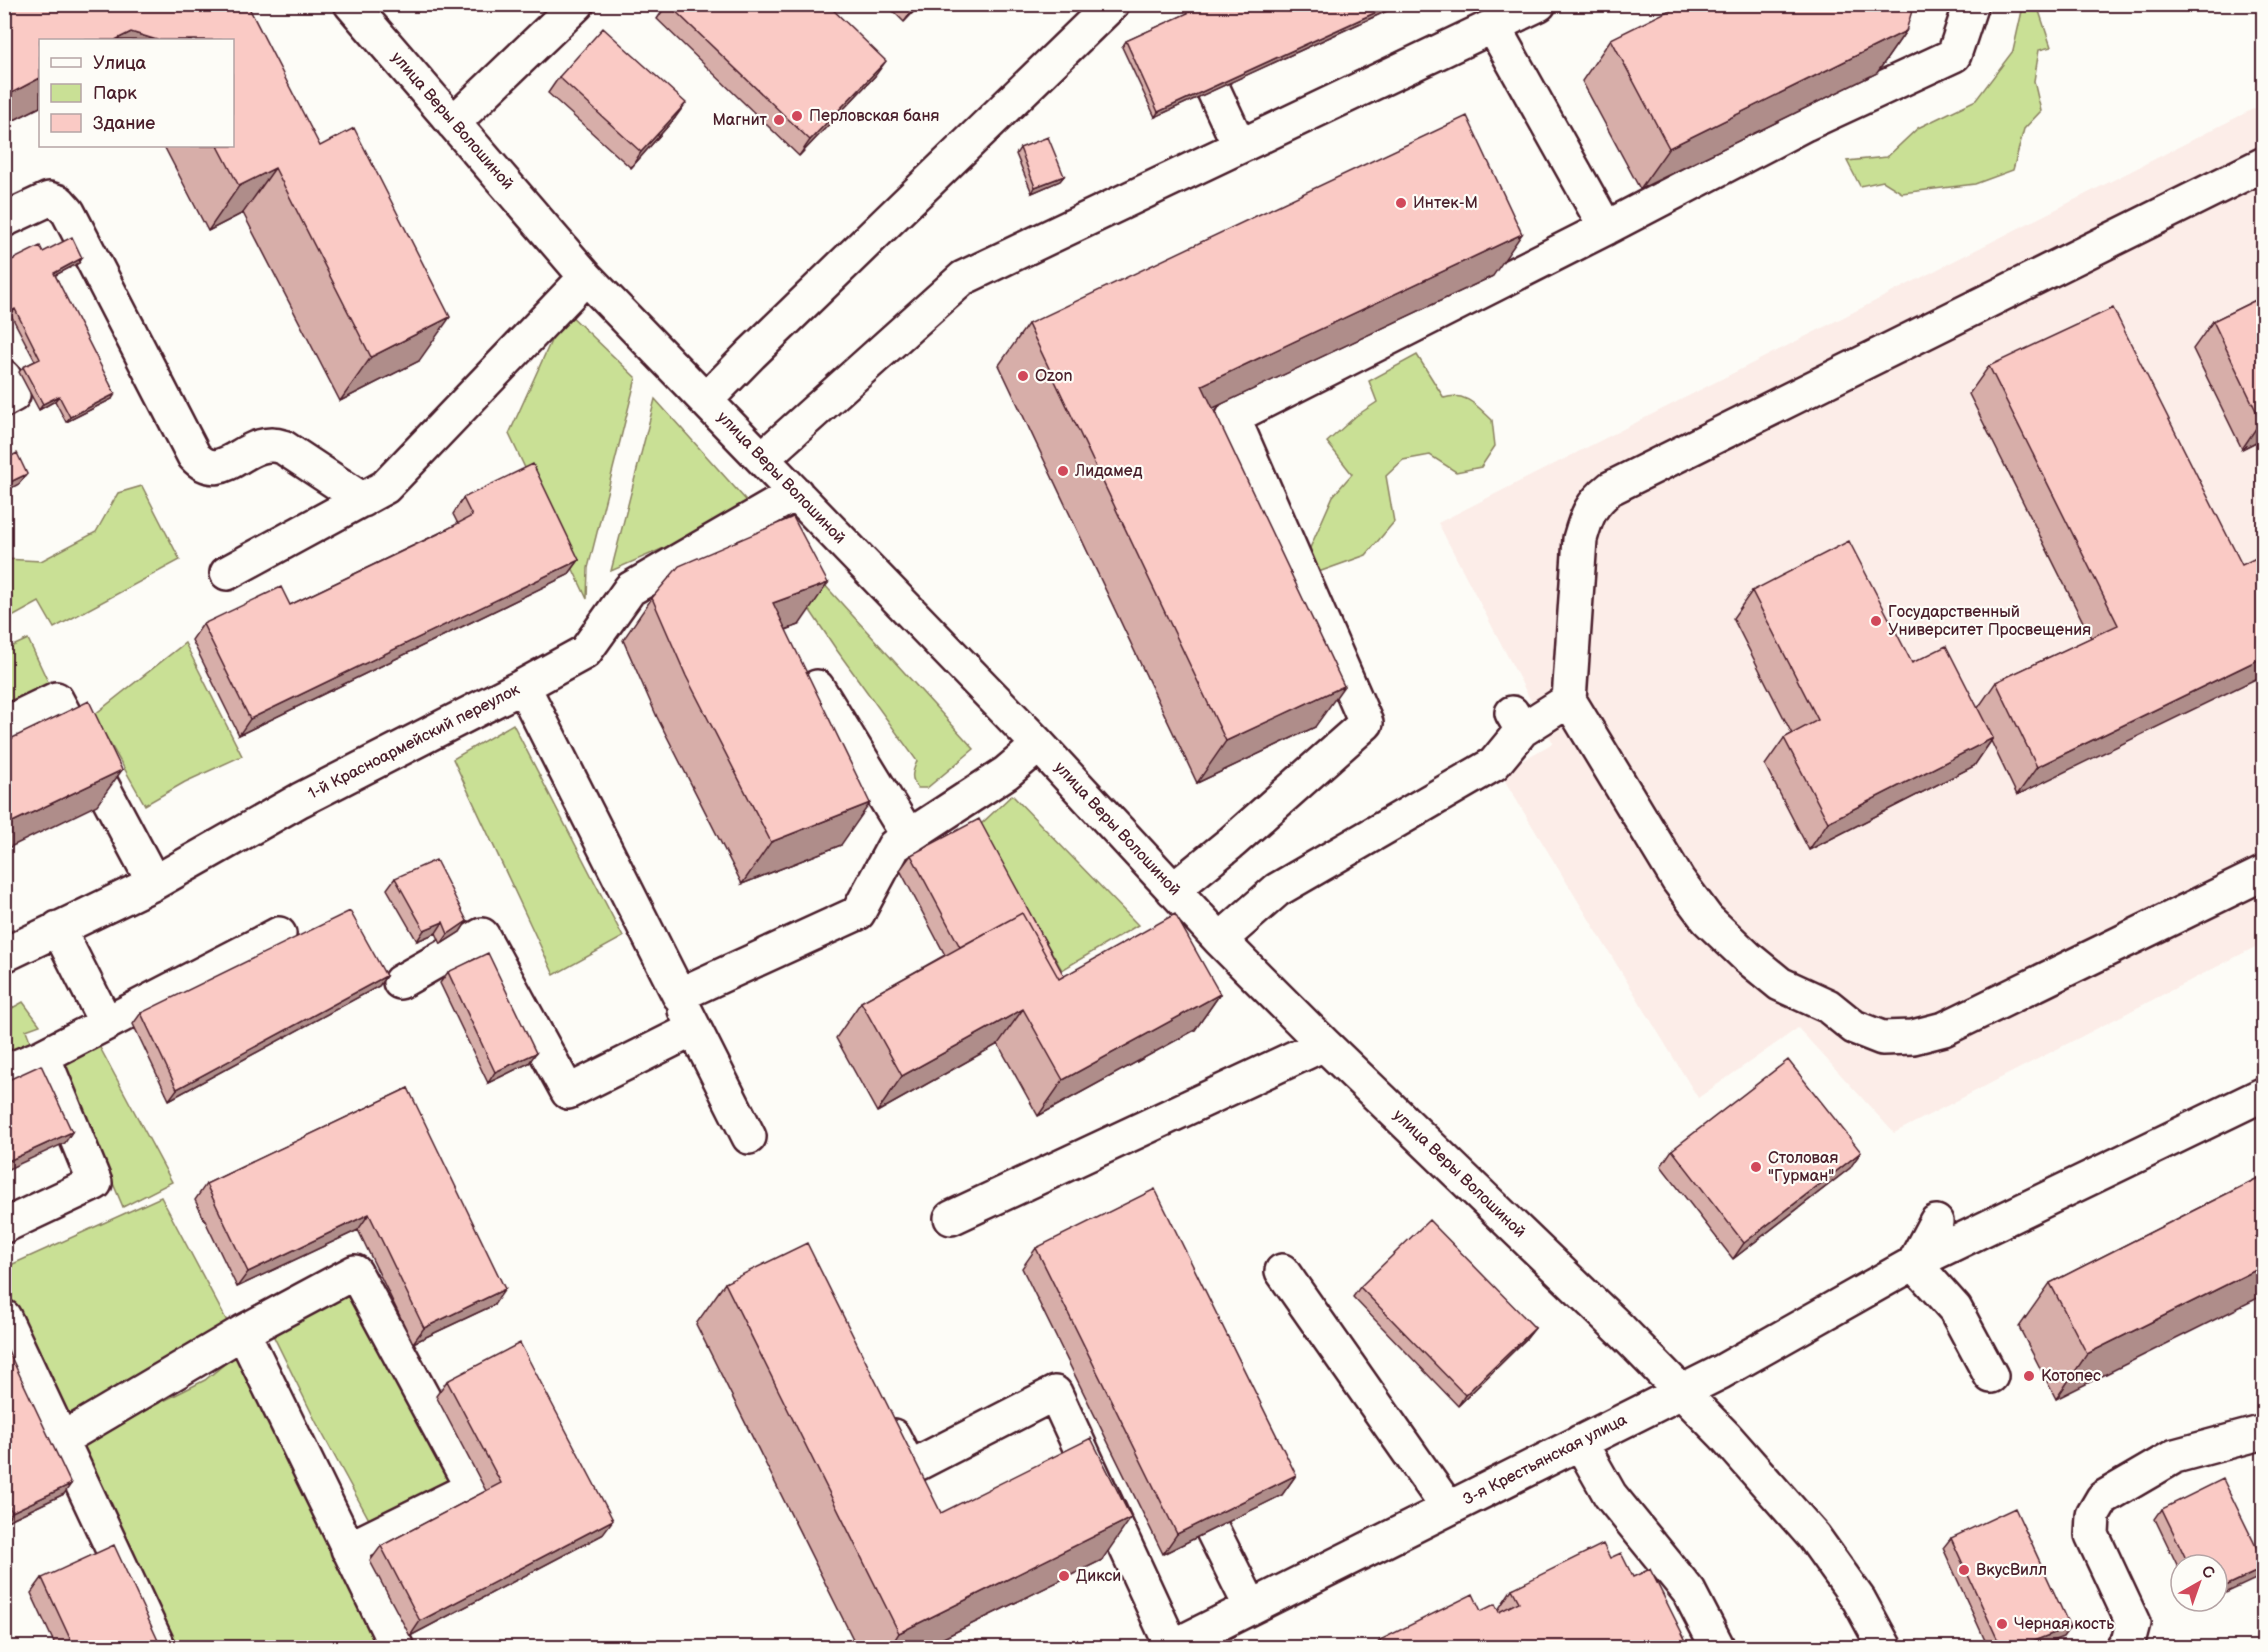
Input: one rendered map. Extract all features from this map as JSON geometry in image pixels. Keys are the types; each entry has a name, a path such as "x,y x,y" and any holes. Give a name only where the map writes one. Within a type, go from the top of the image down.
{"street":[{"name":"улица Веры Волошиной","path":"351,4 585,277 1040,745 1220,940 1682,1391 1814,1537 1859,1600 1885,1647"},
{"path":"453,123 577,4"},
{"path":"706,400 1112,4"},
{"path":"763,458 963,278 1539,4"},
{"path":"1173,890 1232,842 1366,723 1233,417 1606,228 1805,124 1954,55 1971,4"},
{"path":"1493,26 1606,228"},
{"path":"1214,91 1239,146"},
{"path":"2264,164 1611,488 1595,501 1586,517 1580,539 1569,700 1678,880 1707,919 1780,984 1828,1006 1854,1027 1882,1038 1912,1037 1944,1029 2264,873"},
{"path":"4,220 49,199 59,202 68,212 194,456 201,464 210,468 220,466 259,446 271,443 283,447 363,500"},
{"path":"227,573 385,488 585,277"},
{"path":"4,377 13,395 4,400"},
{"name":"1-й Красноармейский переулок","path":"4,955 154,883 300,800 524,686 585,652 630,589 796,493"},
{"path":"524,686 749,1137"},
{"path":"816,687 909,837"},
{"path":"4,724 56,699 154,883"},
{"path":"1220,940 1277,890 1494,765 1517,722 1569,700"},
{"path":"679,995 858,913 894,846 1006,772 1040,745"},
{"path":"58,928 106,1023"},
{"path":"4,1072 43,1056 279,934"},
{"path":"400,982 482,935 568,1092 694,1029"},
{"path":"951,1218 1324,1044"},
{"path":"4,1226 95,1183 43,1056"},
{"name":"3-я Крестьянская улица","path":"1171,1647 1721,1372 1914,1263 2264,1094"},
{"path":"1936,1222 1914,1263 1955,1309 1991,1376"},
{"path":"1282,1271 1448,1508"},
{"path":"62,1439 243,1332 355,1272 472,1488 348,1549"},
{"path":"4,1317 159,1647"},
{"path":"243,1332 397,1647"},
{"path":"878,1405 909,1468 1055,1393 1171,1647"},
{"path":"2123,1647 2128,1642 2133,1623 2092,1535 2093,1515 2103,1498 2175,1456 2264,1432"},
{"path":"1580,1442 1610,1495 1689,1592 1718,1647"},
{"path":"1212,1529 1251,1607"}],"shaded area":[{"name":"Государственный Университет Просвещения","path":"2263,104 2263,943 1894,1133 1798,1028 1698,1098 1500,773 1553,743 1438,523"}],"green space":[{"path":"2038,8 2051,47 2039,50 2034,81 2041,111 2024,129 2013,170 1975,184 1902,193 1883,181 1860,186 1847,161 1887,157 1918,128 1976,100 2013,51 2022,11"},
{"path":"565,310 636,378 588,568 587,599 509,434"},
{"path":"1417,355 1444,398 1451,396 1464,398 1476,405 1492,420 1495,446 1481,467 1456,472 1430,455 1403,460 1386,476 1394,522 1366,555 1313,574 1306,557 1333,496 1352,474 1327,442 1356,416 1377,402 1369,381"},
{"path":"655,399 754,509 611,571"},
{"path":"142,486 180,560 54,628 39,602 5,621 5,559 41,561 96,532 118,493"},
{"path":"792,549 974,749 927,788 918,788 915,784 913,775 917,761 836,649 774,557"},
{"path":"28,639 56,699 4,723 4,650"},
{"path":"185,643 242,756 185,782 145,805 94,715"},
{"path":"513,724 623,937 554,975 453,759"},
{"path":"1012,795 1138,925 1062,970 979,826"},
{"path":"23,1002 40,1025 26,1030 32,1046 5,1059 5,1012"},
{"path":"97,1042 172,1182 123,1207 62,1063"},
{"path":"161,1197 230,1327 54,1422 5,1306 4,1268"},
{"path":"350,1282 462,1479 371,1523 316,1422 271,1331"},
{"path":"261,1334 398,1647 174,1647 78,1444 205,1380"}],"building":[{"path":"4,4 247,4 320,146 354,128 450,317 371,357 275,168 239,186 219,147 234,147 234,39 154,39 131,32 117,39 39,39 39,79 4,97"},
{"name":"Перловская баня","path":"668,4 827,4 886,61 810,140"},
{"path":"1199,4 1394,4 1158,112 1126,41 1201,7"},
{"path":"1682,4 1914,4 1906,31 1669,148 1611,39"},
{"path":"603,28 686,103 641,152 559,77"},
{"path":"1467,116 1522,234 1202,385 1344,686 1226,741 1028,324"},
{"path":"1048,137 1064,176 1035,187 1020,148"},
{"path":"72,237 82,258 54,273 115,394 70,417 59,396 43,404 23,367 40,359 15,309 4,315 4,264 40,246 43,252"},
{"path":"2264,296 2264,420 2261,421 2213,321"},
{"path":"2113,308 2242,565 2264,554 2264,657 2037,767 1996,682 2118,625 1989,366"},
{"path":"17,453 27,474 4,485 4,460"},
{"path":"533,464 579,560 250,719 203,624 281,587 290,605 438,534 472,516 463,498"},
{"path":"793,517 828,583 773,603 870,803 771,842 686,676 652,598 679,566"},
{"path":"1849,541 1912,663 1946,646 1993,738 1828,822 1784,738 1818,720 1752,591"},
{"path":"89,701 122,770 4,826 4,742"},
{"path":"979,819 1064,976 1059,979 1022,913 960,947 911,855"},
{"path":"436,860 467,921 448,934 443,922 424,930 395,878"},
{"path":"350,911 386,976 177,1089 141,1013"},
{"path":"1022,913 1059,979 1175,914 1220,994 1063,1080 1023,1009 902,1076 861,1002"},
{"path":"488,953 536,1053 495,1072 448,972"},
{"name":"Столовая \"Гурман\"","path":"1788,1060 1861,1152 1744,1243 1672,1150"},
{"path":"41,1065 72,1132 4,1163 4,1082"},
{"path":"408,1088 505,1289 424,1328 369,1214 248,1272 206,1184"},
{"path":"2264,1175 2264,1266 2087,1354 2050,1283"},
{"path":"1155,1189 1296,1475 1177,1534 1036,1248"},
{"path":"1429,1220 1535,1328 1465,1395 1360,1287"},
{"path":"807,1243 941,1513 1091,1438 1131,1518 899,1633 725,1283"},
{"path":"4,1342 71,1484 12,1512 4,1495"},
{"path":"520,1343 613,1520 420,1621 381,1546 501,1483 447,1381"},
{"path":"2223,1479 2264,1563 2264,1568 2229,1584 2229,1553 2183,1553 2162,1509"},
{"path":"2015,1508 2070,1627 2018,1647 2001,1647 1951,1538"},
{"path":"1603,1544 1610,1558 1621,1553 1633,1577 1650,1569 1689,1647 1384,1647 1380,1640 1473,1594 1481,1611 1495,1604 1499,1612 1519,1602 1512,1589"},
{"path":"114,1545 161,1647 74,1647 42,1578"}],"place":[{"name":"Перловская баня","path":"797,116"},
{"name":"Магнит","path":"779,120"},
{"name":"Интек-М","path":"1401,203"},
{"name":"Ozon","path":"1023,376"},
{"name":"Лидамед","path":"1063,471"},
{"name":"Государственный Университет Просвещения","path":"1876,621"},
{"name":"Столовая \"Гурман\"","path":"1756,1167"},
{"name":"Котопес","path":"2029,1376"},
{"name":"ВкусВилл","path":"1964,1570"},
{"name":"Дикси","path":"1064,1576"},
{"name":"Черная кость","path":"2002,1624"}]}
